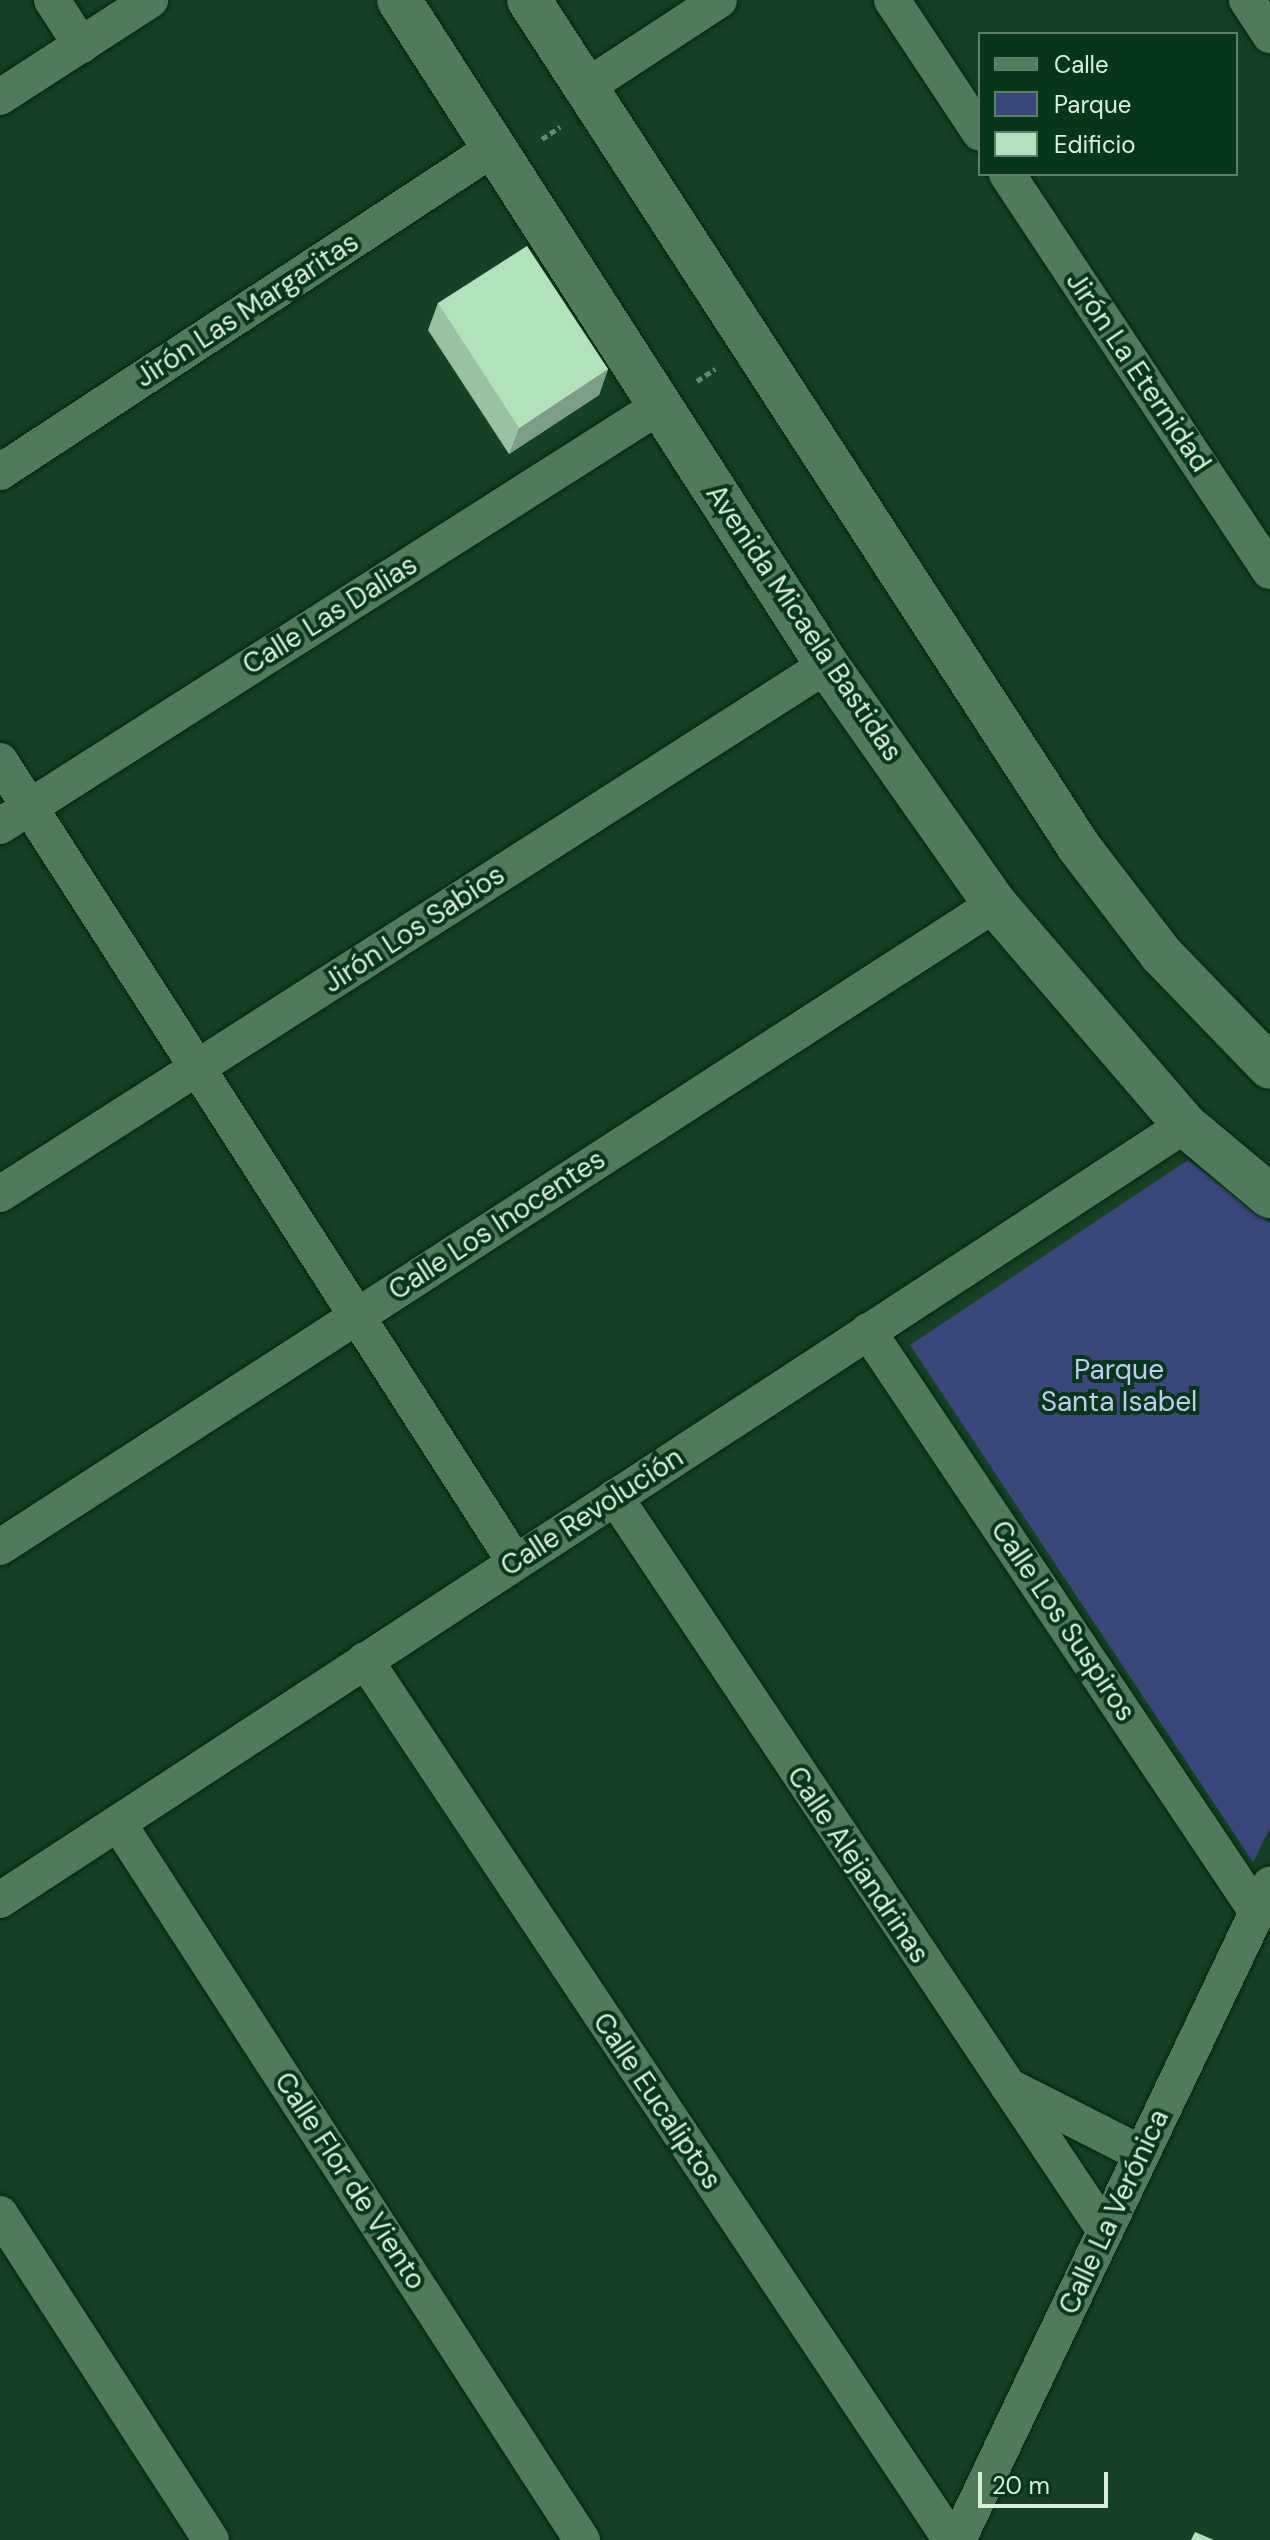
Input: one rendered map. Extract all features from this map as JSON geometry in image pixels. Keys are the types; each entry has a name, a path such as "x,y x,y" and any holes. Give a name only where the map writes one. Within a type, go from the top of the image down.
{"street":[{"path":"52,0 81,45"},
{"path":"0,97 150,0"},
{"name":"Avenida Micaela Bastidas","path":"399,0 827,665 995,904 1185,1125 1270,1196"},
{"path":"529,0 1079,847 1161,954 1270,1067"},
{"path":"591,95 719,0"},
{"path":"892,0 978,130"},
{"path":"1247,0 1270,35"},
{"name":"Jirón Las Margaritas","path":"0,472 499,156"},
{"name":"Jirón La Eternidad","path":"1008,176 1270,571"},
{"name":"Calle Las Dalias","path":"15,816 661,405"},
{"name":"Jirón Los Sabios","path":"0,1194 827,665"},
{"path":"0,761 15,816 197,1068 515,1562"},
{"name":"Calle Los Inocentes","path":"0,1547 995,904"},
{"name":"Calle Revolución","path":"0,1900 1185,1125"},
{"name":"Calle Los Suspiros","path":"868,1331 1264,1898"},
{"name":"Calle Alejandrinas","path":"615,1497 1003,2083 1105,2231"},
{"name":"Calle Eucaliptos","path":"365,1660 951,2540"},
{"name":"Calle Flor de Viento","path":"118,1823 582,2540"},
{"name":"Calle La Verónica","path":"958,2540 1264,1898"},
{"path":"1003,2083 1142,2154"},
{"path":"0,2214 211,2540"}],"path":[{"path":"499,156 591,95"},
{"path":"661,405 752,344"}],"green space":[{"name":"Parque Santa Isabel","path":"1188,1160 1270,1223 1270,1828 1253,1862 910,1345"}],"building":[{"path":"527,246 608,369 519,428 438,303"},
{"path":"1195,2532 1214,2540 1191,2540"}]}
